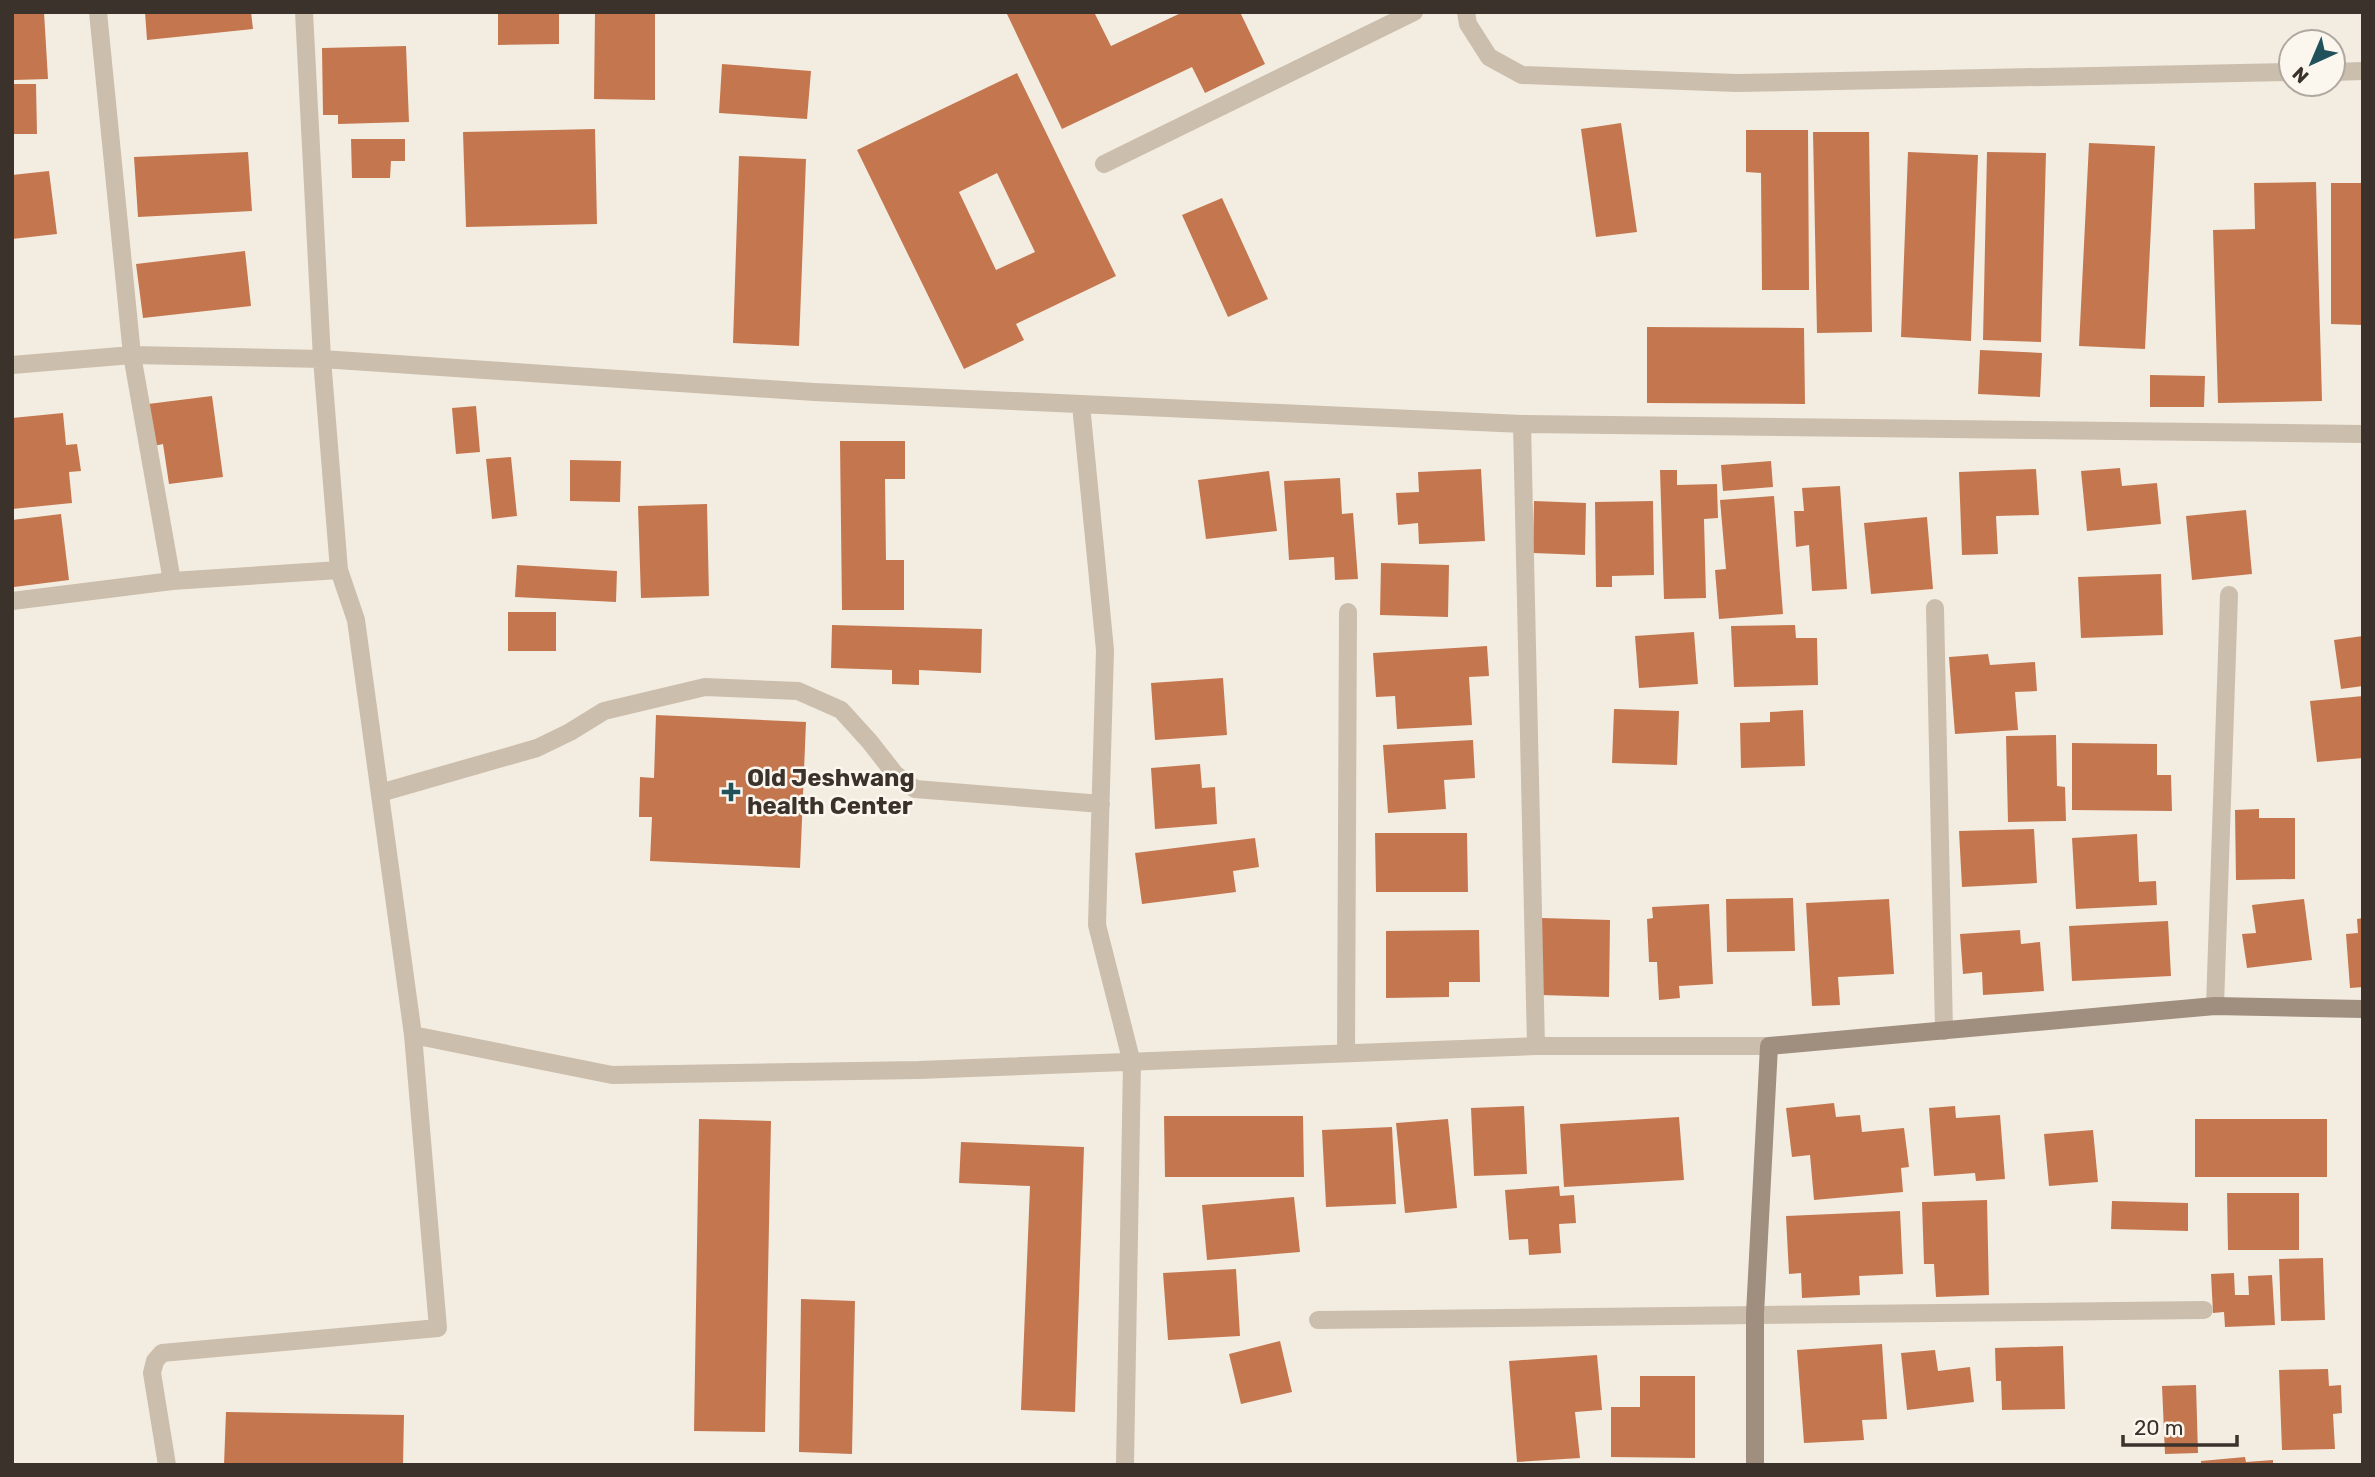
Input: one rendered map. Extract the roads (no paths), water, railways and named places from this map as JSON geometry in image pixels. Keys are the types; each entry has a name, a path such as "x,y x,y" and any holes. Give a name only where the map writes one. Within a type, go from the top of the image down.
{"street":[{"path":"98,12 132,355 172,580"},
{"path":"167,1465 152,1373 155,1361 162,1353 438,1328 414,1035 356,620 339,570 322,359 304,12"},
{"path":"1104,164 1414,12"},
{"path":"1466,12 1468,24 1489,57 1522,75 1736,83 2277,72"},
{"path":"12,365 132,355 322,359 814,392 1522,425 2363,434"},
{"path":"1081,405 1105,650 1097,925 1132,1063 1125,1465"},
{"path":"1522,425 1536,1046"},
{"path":"12,601 172,580 339,570"},
{"path":"2214,1006 2230,594"},
{"path":"1935,608 1944,1031"},
{"path":"1346,1053 1348,612"},
{"path":"380,793 537,748 604,711 705,687 798,691 841,710 895,774 915,789 1101,804"},
{"path":"414,1035 612,1075 1132,1063 1150,1060 1536,1046 1769,1046 2214,1006 2363,1009"},
{"path":"1755,1465 1755,1314 1769,1046"},
{"path":"1318,1320 2204,1310"}],"place":[{"name":"Old Jeshwang health Center","path":"731,792"}]}
